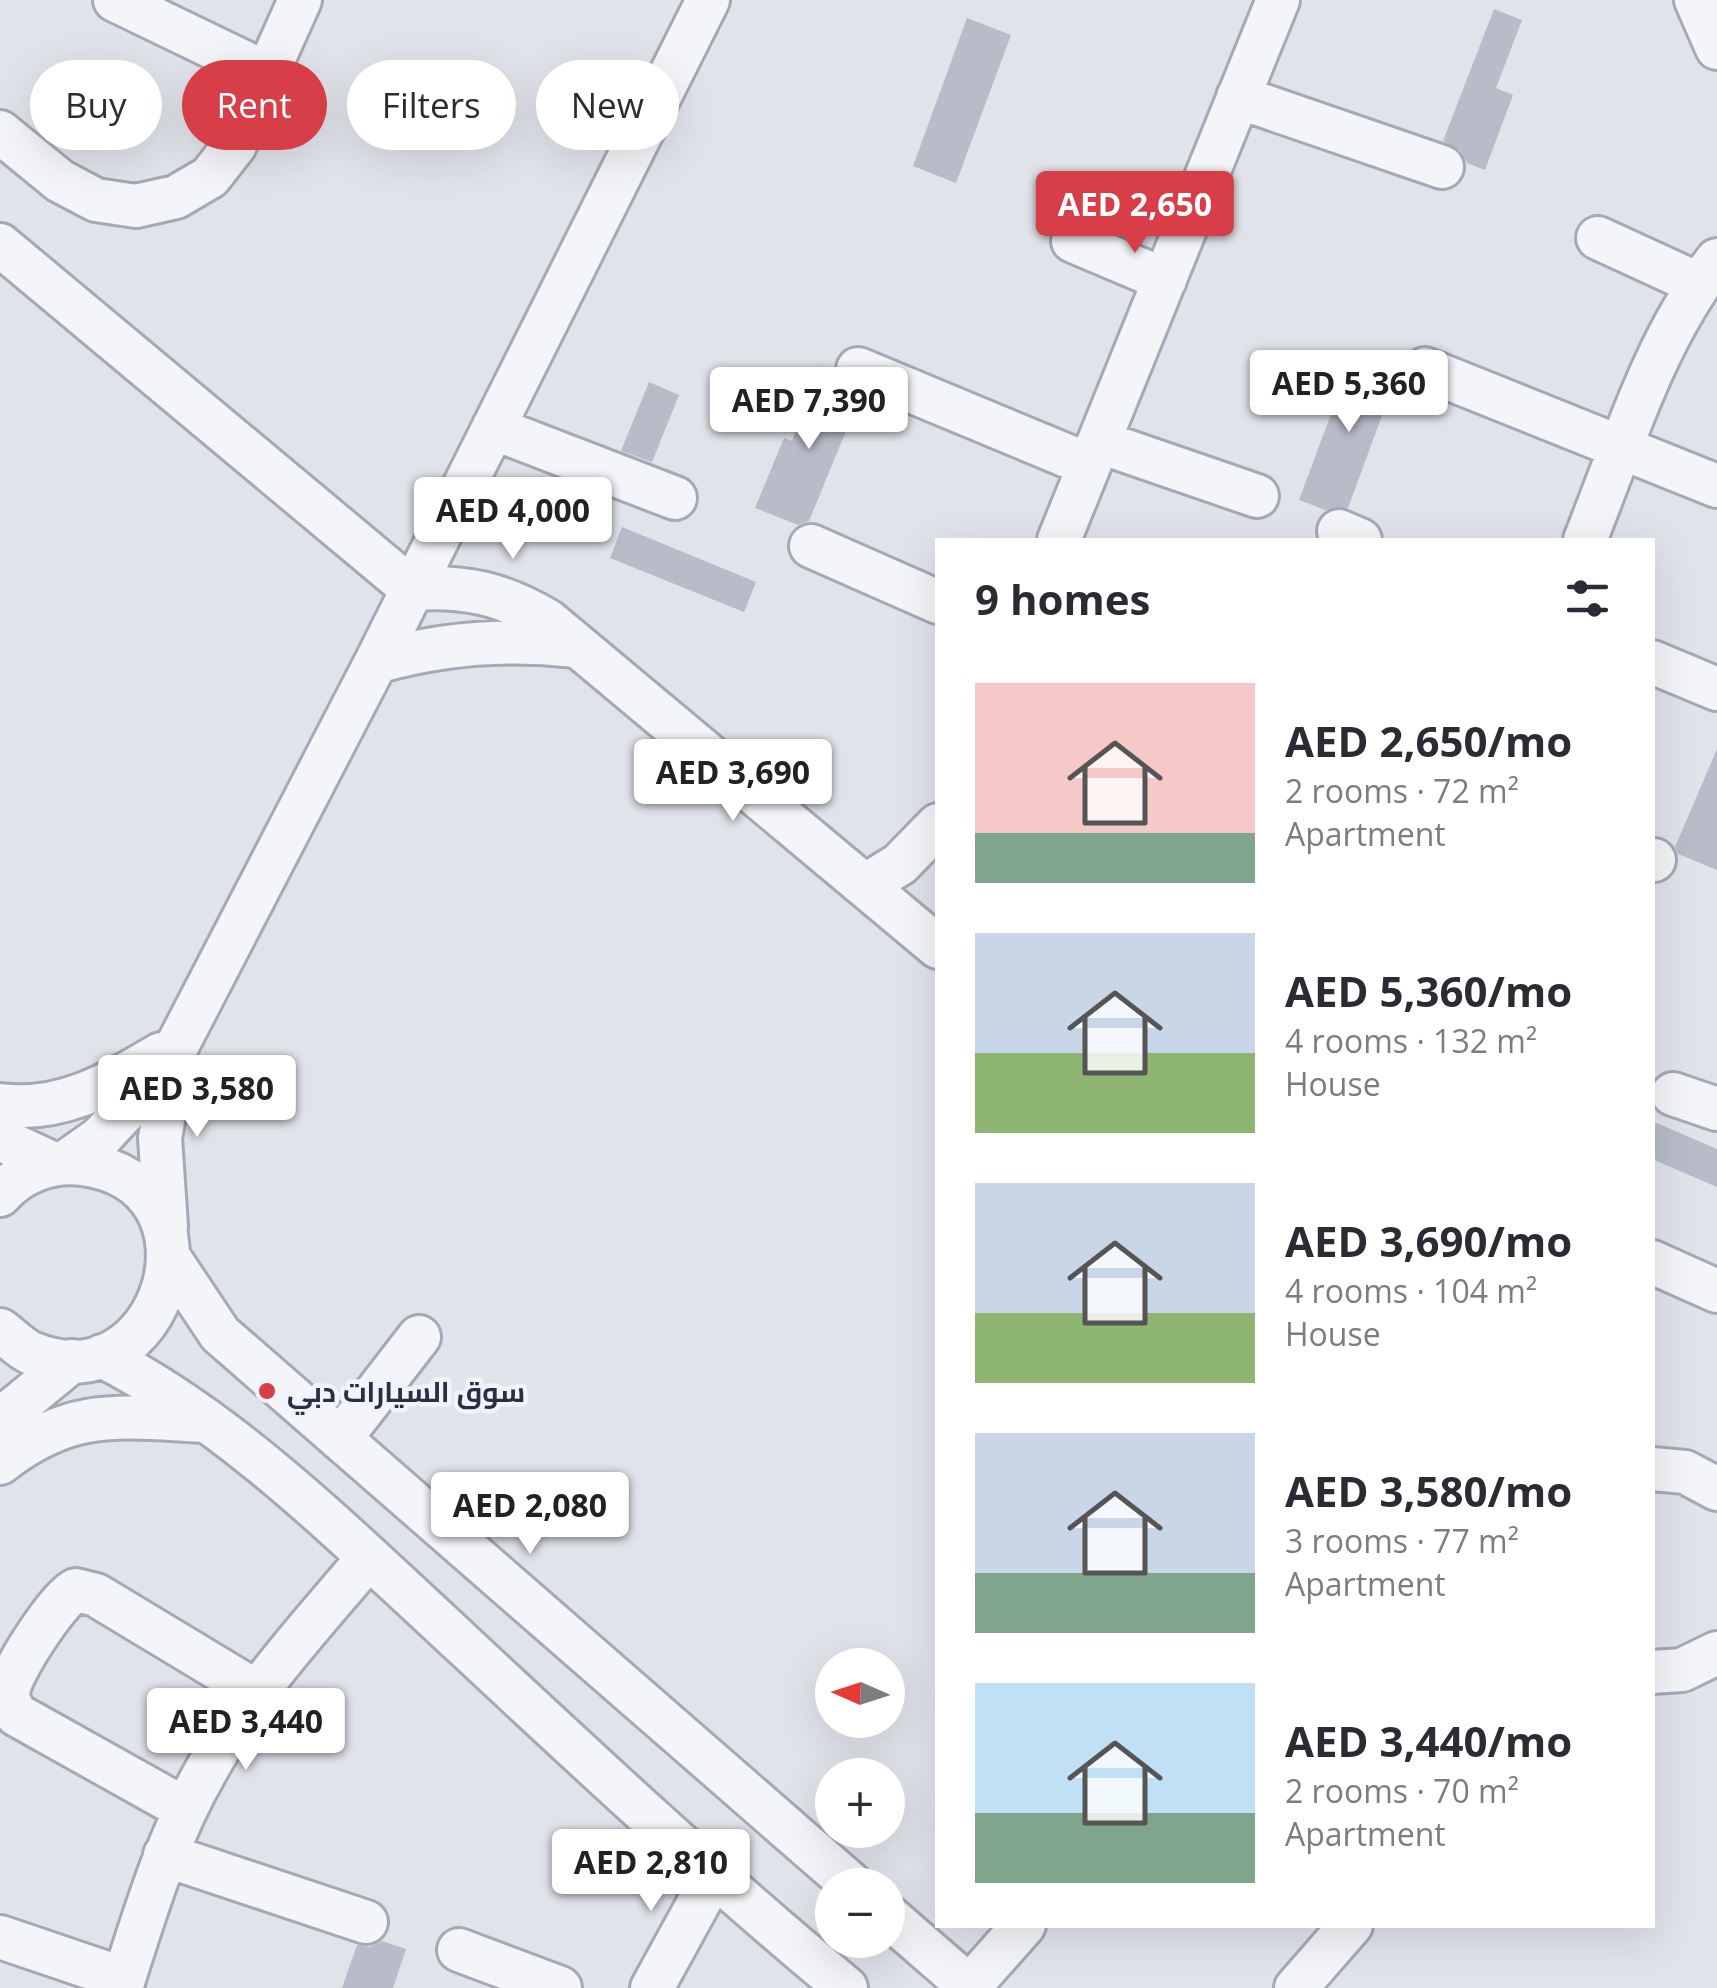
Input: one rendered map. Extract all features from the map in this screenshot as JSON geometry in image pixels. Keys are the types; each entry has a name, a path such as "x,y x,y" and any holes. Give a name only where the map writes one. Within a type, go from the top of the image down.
{"street":[{"path":"116,0 239,60"},
{"path":"274,60 300,0"},
{"path":"0,1195 12,1181 59,1163 100,1138 178,1044 376,662 708,0"},
{"path":"1060,538 1278,0"},
{"path":"1238,97 1442,168"},
{"path":"0,132 60,181 96,200 136,206 176,198 210,177 231,150"},
{"path":"1585,538 1662,350 1707,272 1598,238"},
{"path":"1073,241 1165,280"},
{"path":"0,245 412,590 466,588 518,602 548,622 935,944"},
{"path":"1425,368 1717,486"},
{"path":"858,369 1094,453 1257,496"},
{"path":"493,428 675,498"},
{"path":"811,546 935,601"},
{"path":"376,662 408,652 474,642 574,646"},
{"path":"1655,663 1717,689"},
{"path":"866,886 900,864 935,828"},
{"path":"0,1105 58,1104 100,1090 178,1044"},
{"path":"0,1420 87,1358 138,1334 162,1300 168,1246 160,1138 166,1090 178,1044"},
{"path":"1673,1094 1717,1109"},
{"path":"0,1139 59,1163 99,1166 128,1180 152,1204 168,1246 220,1334 832,1868"},
{"path":"1655,1263 1717,1292"},
{"path":"0,1330 30,1352 87,1358 142,1376 208,1421 368,1557 714,1876 846,1988"},
{"path":"340,1440 419,1337"},
{"path":"0,1464 32,1440 66,1424 104,1416 208,1421"},
{"path":"0,1937 122,1983 165,1855 214,1756 257,1692 368,1557"},
{"path":"185,1809 17,1714 8,1688 40,1633 66,1594 86,1591 257,1692"},
{"path":"1655,1672 1682,1670 1717,1653"},
{"path":"165,1855 366,1922"},
{"path":"652,1988 714,1876"},
{"path":"905,1931 970,1988 1021,1928"},
{"path":"1296,1988 1348,1928"},
{"path":"459,1950 560,1988"}],"building":[{"path":"1494,9 1522,20 1496,88 1513,95 1485,170 1467,163 1460,150 1443,141"},
{"path":"967,18 1011,35 956,183 913,166"},
{"path":"1353,355 1398,372 1348,508 1325,510 1299,500"},
{"path":"822,366 833,371 839,385 860,397 809,521 798,525 755,508 784,438 792,441"},
{"path":"649,382 679,395 652,462 621,451"},
{"path":"622,527 756,582 744,612 610,558"},
{"path":"1717,749 1717,870 1678,854 1675,847"},
{"path":"1655,1122 1717,1149 1717,1187 1655,1160"},
{"path":"382,1941 406,1949 393,1988 342,1988 357,1945 370,1947"}],"place":[{"name":"سوق السيارات دبي","path":"267,1391"}]}
